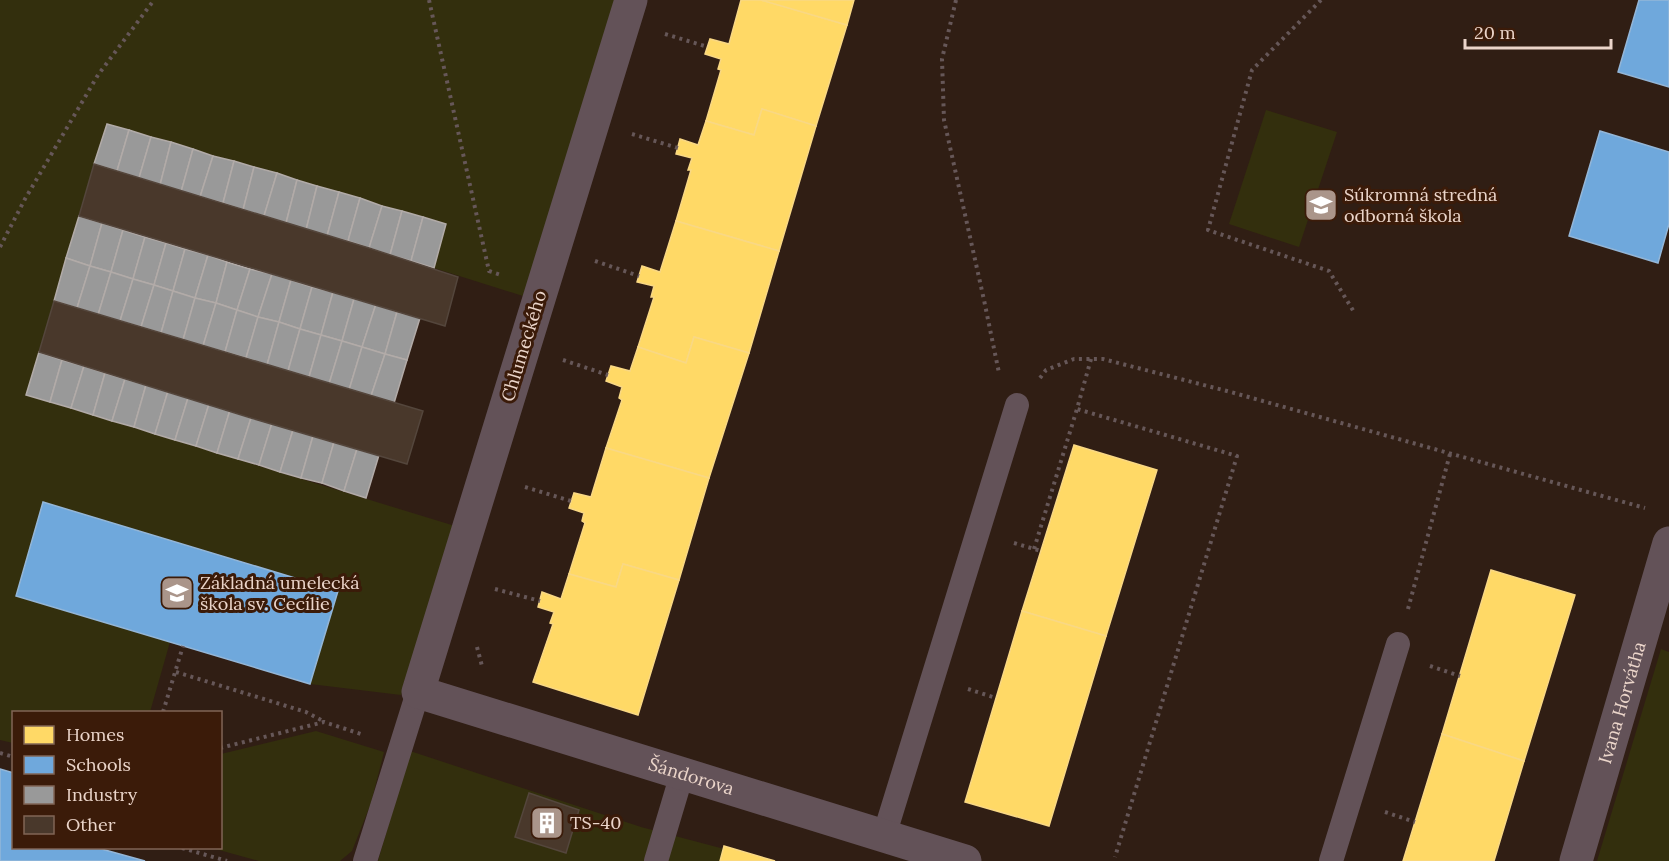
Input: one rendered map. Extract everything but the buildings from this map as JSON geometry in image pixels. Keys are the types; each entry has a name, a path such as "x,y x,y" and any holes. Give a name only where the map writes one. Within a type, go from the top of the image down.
{"street":[{"name":"Chlumeckého","path":"418,692 631,0"},
{"name":"Ivana Horvátha","path":"1576,861 1669,543"},
{"name":"Šándorova","path":"418,692 965,861"}],"lane":[{"path":"884,836 1017,405"},
{"path":"1331,861 1398,644"},
{"path":"365,861 418,692"},
{"path":"656,861 682,774"}],"path":[{"path":"0,247 25,199 98,75 154,0"},
{"path":"429,0 489,271"},
{"path":"956,0 942,59 944,120 997,370 1017,405 1046,369 1074,359 1103,359 1227,391 1646,509"},
{"path":"1321,0 1252,70 1208,230 1329,271 1354,312"},
{"path":"660,32 708,47"},
{"path":"630,133 678,148"},
{"path":"594,261 639,276"},
{"path":"553,358 608,375"},
{"path":"1034,549 1091,359"},
{"path":"1077,409 1236,456 1115,857"},
{"path":"1398,644 1450,454"},
{"path":"515,484 571,501"},
{"path":"486,586 540,601"},
{"path":"475,639 482,668"},
{"path":"164,711 183,646"},
{"path":"176,672 306,712 324,722 401,747"},
{"path":"222,748 324,722"},
{"path":"185,849 227,861"}],"shaded area":[{"path":"0,0 621,0 523,296 434,268 445,224 107,124 27,395 455,526 401,695 310,684 338,590 43,502 16,596 170,642 150,711 12,711 12,743 0,740"},
{"path":"1266,110 1337,132 1299,247 1229,224"},
{"path":"1661,649 1669,652 1669,861 1597,861"},
{"path":"316,731 384,752 371,803 352,851 340,861 259,861 216,849 222,849 222,754"},
{"path":"410,751 641,827 770,861 378,861"}],"place":[{"name":"Súkromná stredná odborná škola","path":"1321,205"},
{"name":"Základná umelecká škola sv. Cecílie","path":"177,593"},
{"name":"TS-40","path":"547,823"}]}
